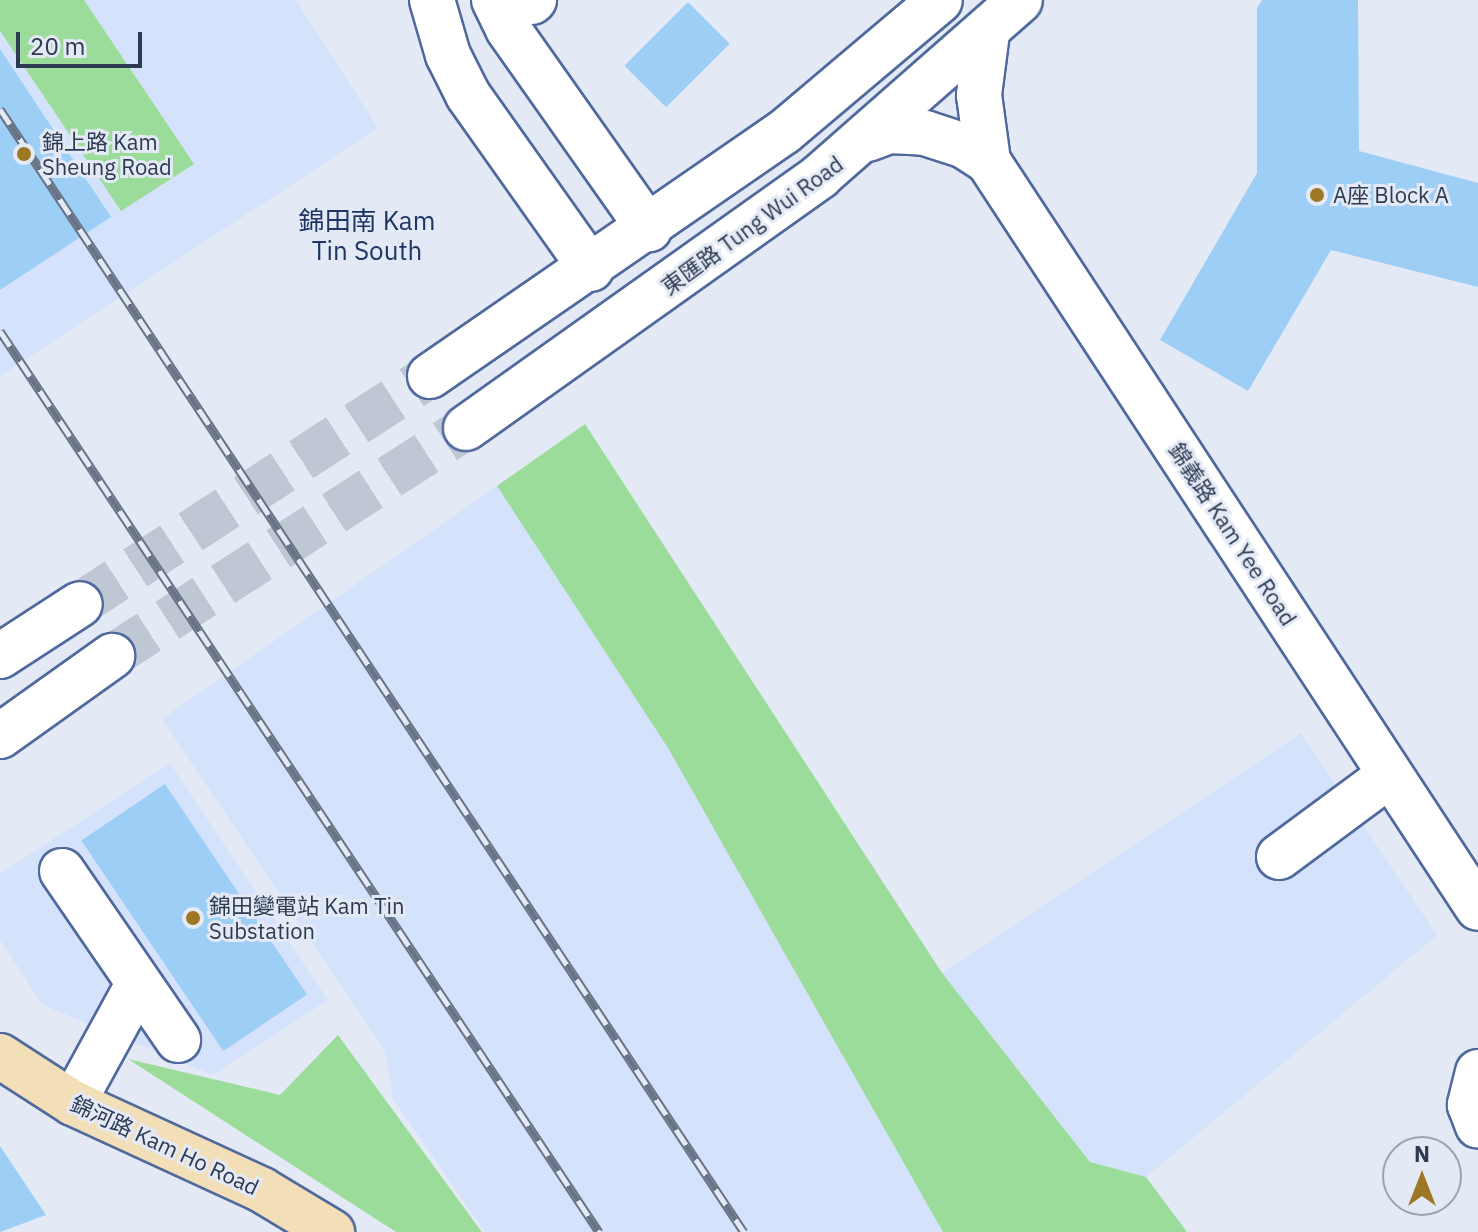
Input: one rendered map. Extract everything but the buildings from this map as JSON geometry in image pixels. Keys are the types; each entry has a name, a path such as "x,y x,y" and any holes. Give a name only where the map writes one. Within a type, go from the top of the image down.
{"main road":[{"name":"錦河路 Kam Ho Road","path":"0,1056 73,1103 250,1184 332,1232"}],"street":[{"path":"432,0 448,55 468,95 591,269"},
{"path":"522,0 524,49 649,229"},
{"path":"430,376 591,269 784,132 940,0"},
{"name":"東匯路 Tung Wui Road","path":"466,428 718,252 868,139 1020,0"},
{"name":"錦義路 Kam Yee Road","path":"987,33 979,95 988,161 1478,908"},
{"path":"868,139 889,131 925,133 988,161"},
{"path":"0,656 80,604"},
{"path":"0,736 112,656"},
{"path":"1279,857 1390,775"},
{"path":"62,871 137,986 178,1040"},
{"path":"73,1103 137,986"},
{"path":"1478,1072 1470,1105 1478,1126"}],"shaded area":[{"path":"0,0 296,0 378,128 0,376"},
{"path":"497,486 668,748 943,1232 485,1232 393,1099 385,1051 162,719"},
{"path":"1301,733 1437,935 1146,1177 1090,1162 942,973"},
{"name":"錦田變電站 Kam Tin Substation","path":"170,763 328,1000 213,1075 43,1005 0,940 0,874"}],"green space":[{"path":"0,0 84,0 194,164 121,211 0,31"},
{"path":"585,424 942,973 1090,1162 1146,1177 1187,1232 943,1232 668,748 497,486"},
{"path":"338,1035 482,1232 396,1232 128,1059 280,1095"}],"tunnel":[{"path":"80,604 430,376"},
{"path":"112,656 466,428"}],"railway":[{"path":"0,109 744,1232"},
{"path":"0,331 599,1232"}],"place":[{"name":"錦上路 Kam Sheung Road","path":"24,154"},
{"name":"A座 Block A","path":"1317,195"},
{"name":"錦田變電站 Kam Tin Substation","path":"193,918"}],"district":[{"name":"錦田南 Kam Tin South","path":"367,236"}]}
